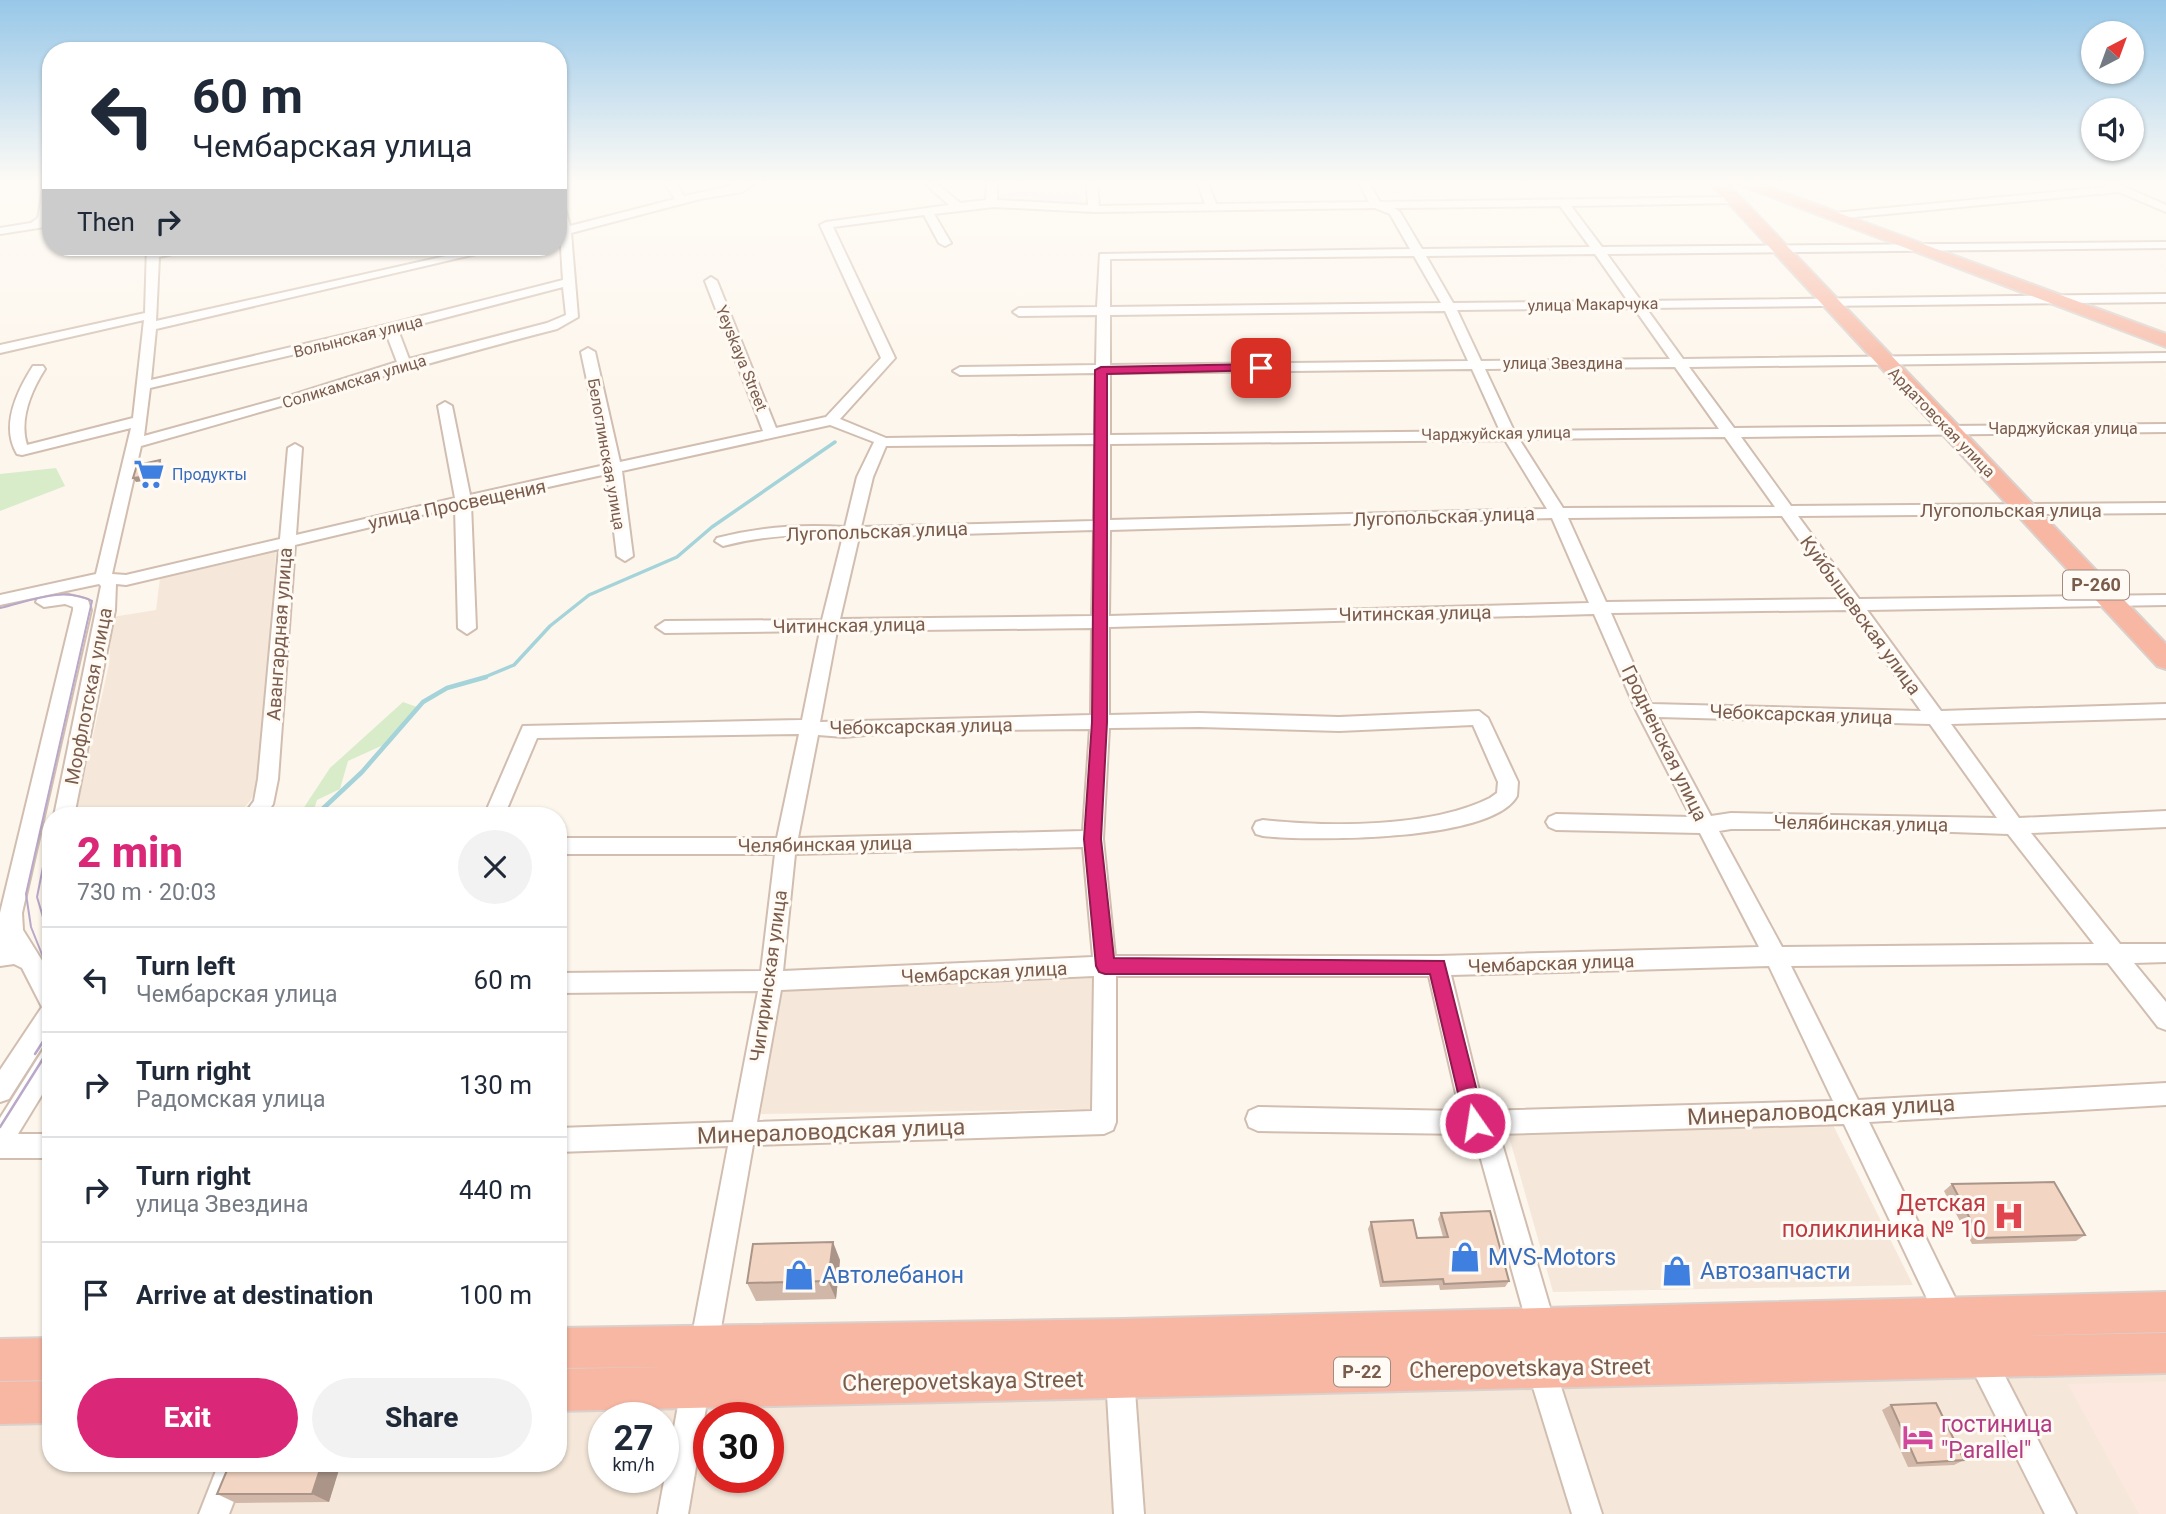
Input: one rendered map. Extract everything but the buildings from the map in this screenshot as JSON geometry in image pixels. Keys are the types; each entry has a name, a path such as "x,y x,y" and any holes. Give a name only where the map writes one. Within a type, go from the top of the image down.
{"highway":[{"name":"Ардатовская улица","path":"1785,254 2166,660"},
{"path":"1934,254 2166,341"},
{"name":"Cherepovetskaya Street","path":"567,1390 1120,1377 1951,1318 2166,1312"},
{"name":"Cherepovetskaya Street","path":"567,1348 1123,1339 1980,1357 2166,1353"},
{"path":"0,1360 42,1359"},
{"path":"0,1403 42,1402"}],"street":[{"path":"831,420 888,358 839,254"},
{"path":"1105,966 1093,839 1100,722 1104,256 1250,254"},
{"name":"Гродненская улица","path":"1418,254 1449,306 1508,433 1558,513 1646,710 1776,958 1951,1318"},
{"name":"Куйбышевская улица","path":"1600,254 2014,826 2166,1020"},
{"name":"Морфлотская улица","path":"66,807 106,610 109,586 103,578 140,421 150,321 153,256"},
{"path":"0,349 150,321 457,256"},
{"path":"565,256 570,282"},
{"name":"Yeyskaya Street","path":"711,281 772,435"},
{"name":"Соликамская улица","path":"135,443 290,400 404,364 541,329 572,317 570,282"},
{"name":"Волынская улица","path":"145,385 391,328 570,282"},
{"name":"улица Макарчука","path":"1019,312 2166,298"},
{"path":"391,328 404,364"},
{"name":"Белоглинская улица","path":"588,352 614,470 625,556"},
{"name":"улица Звездина","path":"960,371 2166,358"},
{"path":"38,369 30,381 17,428 22,451 140,421"},
{"path":"445,406 463,501 467,628"},
{"name":"улица Просвещения","path":"0,600 103,578 125,580 463,501 614,470 831,420"},
{"name":"Чарджуйская улица","path":"831,420 880,439 881,442 1726,430 2166,428"},
{"name":"Чигиринская улица","path":"673,1514 771,981 786,846 830,624 865,477 881,442"},
{"name":"Авангардная улица","path":"260,807 268,779 285,542 295,448"},
{"name":"Лугопольская улица","path":"723,541 754,533 771,535 812,529 853,532 1558,513 2166,508"},
{"name":"Морфлотская улица","path":"0,612 65,599 82,604 6,937"},
{"name":"Читинская улица","path":"665,627 1099,622 1600,608 2166,600"},
{"name":"Чебоксарская улица","path":"1646,710 1936,718 2166,711"},
{"name":"Чебоксарская улица","path":"498,807 530,731 811,727 827,730 906,727 921,722 941,725 1199,720 1240,724 1375,724 1479,718 1508,782 1507,796 1497,805 1421,826 1307,833 1263,828"},
{"name":"Челябинская улица","path":"1556,822 1705,825 1731,821 1869,821 2014,826 2166,819"},
{"name":"Челябинская улица","path":"567,846 786,846 1093,839"},
{"path":"6,937 31,962 42,984"},
{"name":"Чембарская улица","path":"567,983 771,981 1105,966 1438,966 1738,957 2166,953"},
{"path":"0,957 14,955 31,962"},
{"name":"Минераловодская улица","path":"567,1140 1104,1122 1105,966"},
{"path":"1438,966 1475,1123 1490,1147 1587,1514"},
{"path":"0,1091 42,1027"},
{"path":"42,1073 0,1143 42,1145"},
{"name":"Минераловодская улица","path":"1258,1119 1475,1123 1850,1112 2166,1094"},
{"path":"1980,1357 2061,1514"},
{"path":"1120,1377 1129,1514"},
{"path":"214,1514 230,1472"}],"shaded area":[{"path":"276,551 260,778 251,800 244,807 77,807 109,664 112,617 156,610 160,578"},
{"path":"1095,978 1097,1109 761,1114 777,986"},
{"path":"1833,1125 1913,1285 1553,1292 1508,1133"},
{"path":"2166,1360 2166,1514 0,1514 0,1423 42,1421 42,1472 567,1472 567,1397"},
{"path":"2166,1382 2166,1514 2139,1514 2068,1384"}],"green space":[{"path":"56,468 65,486 0,511 0,474"},
{"path":"403,702 417,707 392,741 348,761 340,789 317,800 315,807 304,807 330,768"}],"waterway":[{"path":"482,678 514,665 550,626 589,595 677,557 712,527 835,442"},
{"path":"325,807 362,772 423,702 447,688 482,678"}],"tram line":[{"path":"0,608 58,595 92,601 46,807"},
{"path":"42,823 26,894 31,927 42,954"},
{"path":"42,872 37,897 42,914"},
{"path":"35,1054 42,1043"},
{"path":"0,1127 42,1060"}],"place":[{"name":"Продукты","path":"149,474"},
{"name":"Детская поликлиника № 10","path":"2009,1216"},
{"name":"MVS-Motors","path":"1465,1257"},
{"name":"Автозапчасти","path":"1677,1271"},
{"name":"Автолебанон","path":"799,1275"},
{"name":"гостиница \"Parallel\"","path":"1918,1437"}],"route":[{"path":"1261,368 1101,370 1100,722 1093,839 1105,966 1438,966 1475,1123"}]}
